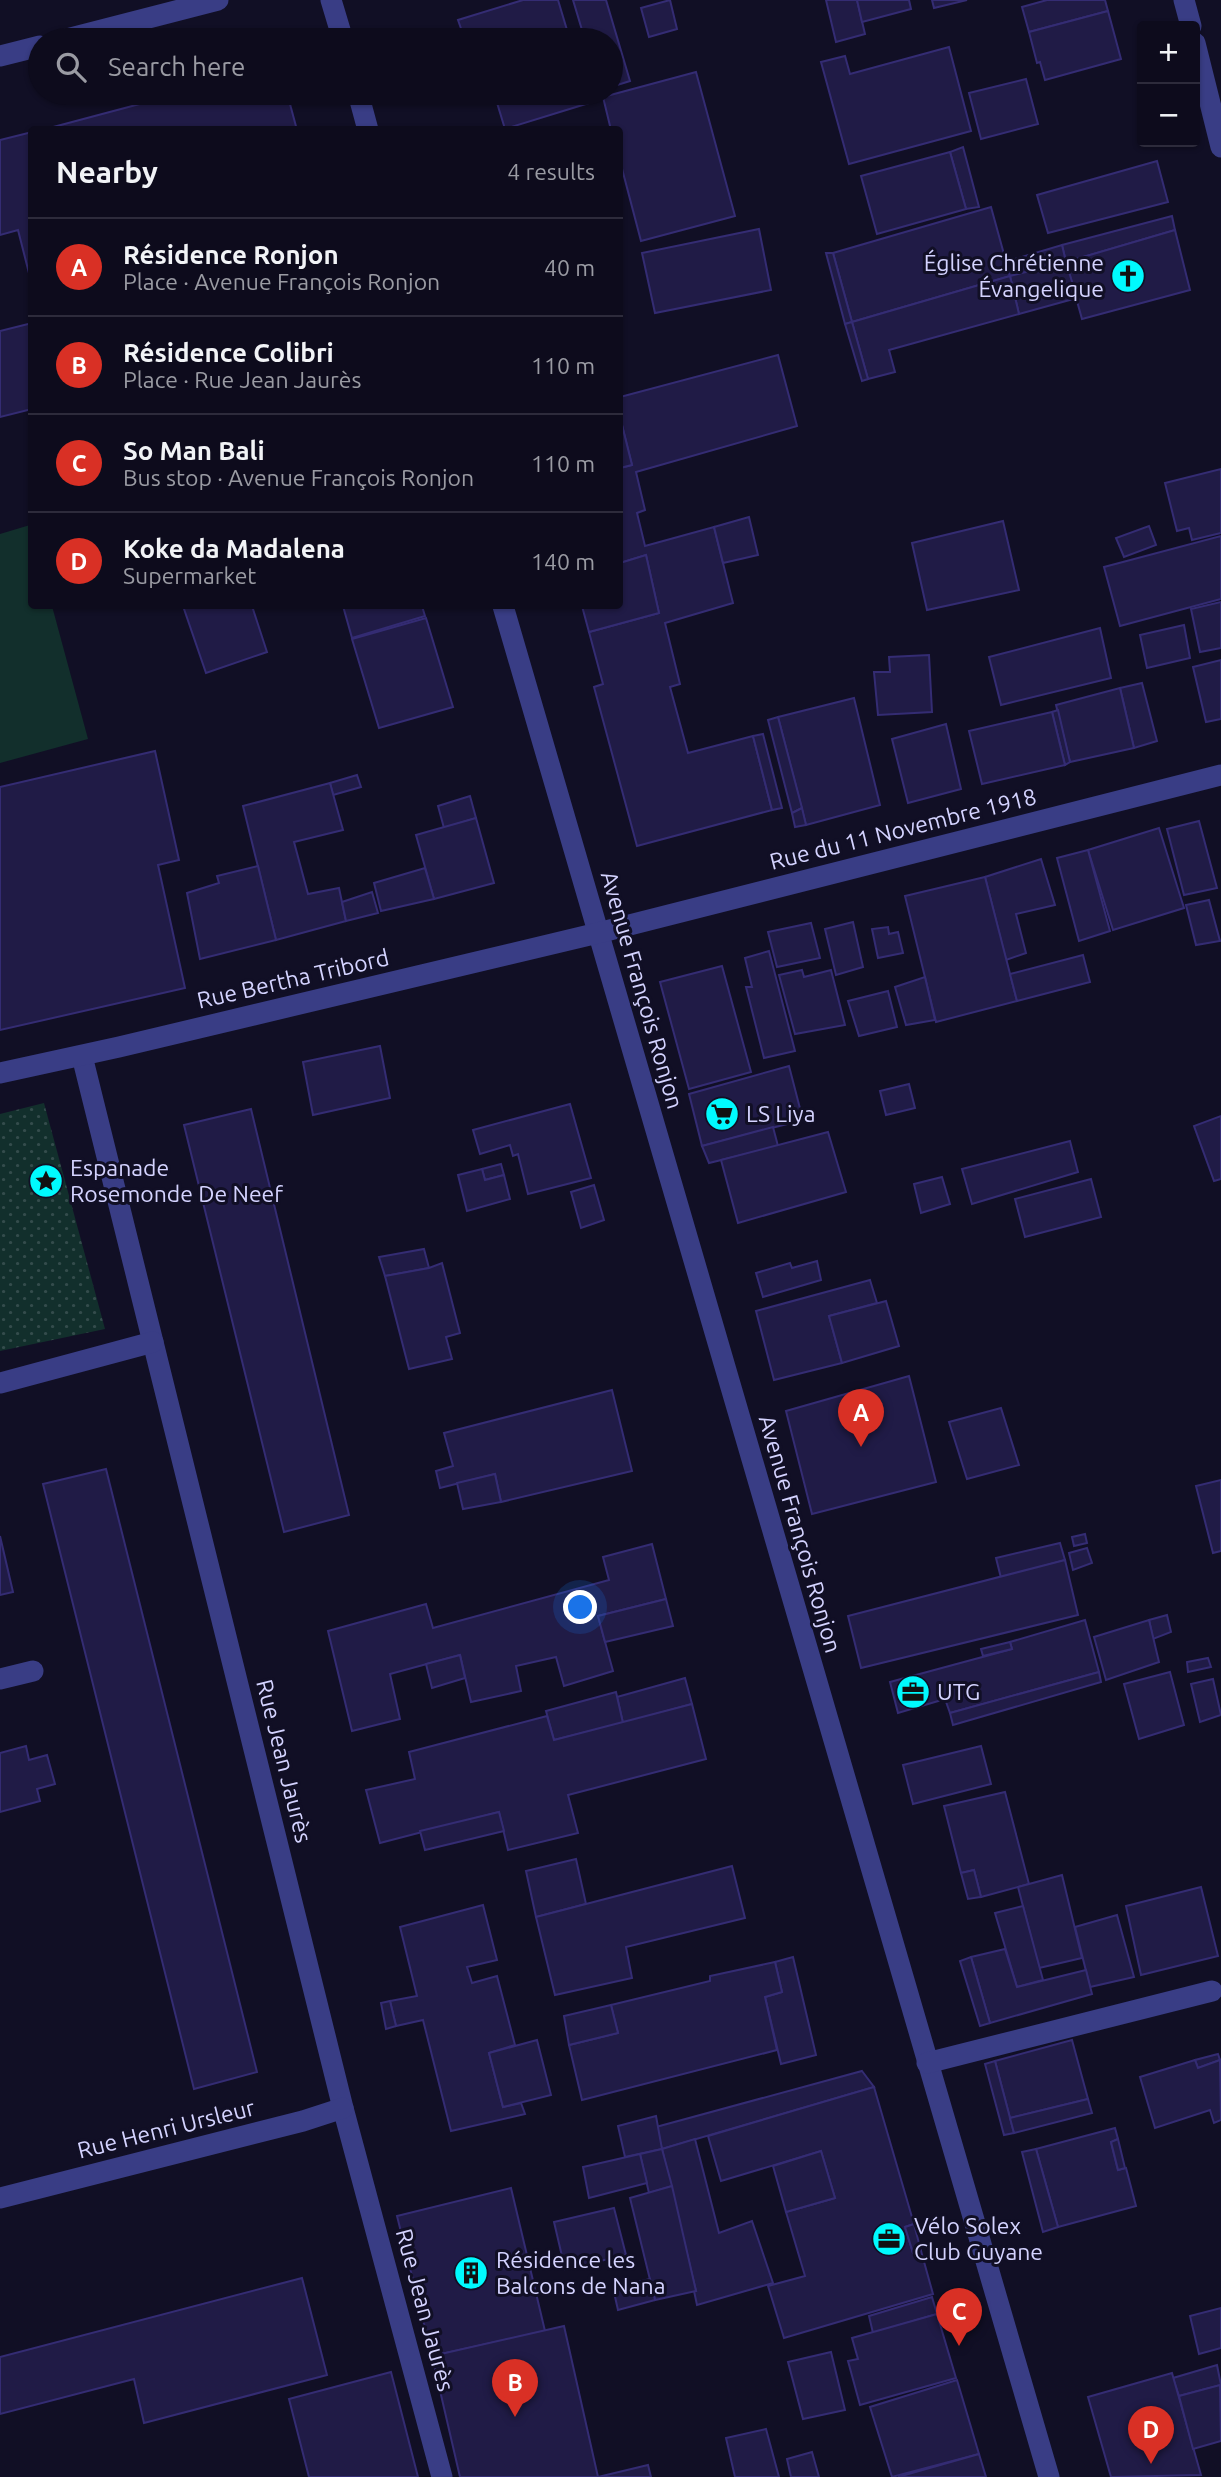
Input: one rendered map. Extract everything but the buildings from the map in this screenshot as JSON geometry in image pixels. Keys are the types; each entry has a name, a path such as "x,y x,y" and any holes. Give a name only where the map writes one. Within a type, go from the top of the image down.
{"street":[{"path":"110,28 218,0"},
{"path":"331,0 339,28"},
{"path":"1184,0 1190,21"},
{"path":"0,57 28,49"},
{"path":"1200,63 1221,147"},
{"path":"361,105 367,126"},
{"name":"Avenue François Ronjon","path":"504,609 1048,2477"},
{"name":"Rue du 11 Novembre 1918","path":"598,933 1221,775"},
{"name":"Rue Bertha Tribord","path":"0,1073 82,1056 598,933"},
{"name":"Rue Jean Jaurès","path":"82,1056 343,2108 442,2477"},
{"path":"0,1383 153,1342"},
{"path":"0,1679 33,1671"},
{"path":"928,2063 1212,1992"},
{"name":"Rue Henri Ursleur","path":"0,2198 303,2121 343,2108"}],"green space":[{"path":"28,526 28,609 53,609 88,739 0,763 0,534"},
{"name":"Espanade Rosemonde De Neef","path":"44,1103 105,1329 0,1351 0,1114"}],"place":[{"name":"Église Chrétienne Évangelique","path":"1128,276"},
{"name":"LS Liya","path":"722,1114"},
{"name":"Espanade Rosemonde De Neef","path":"46,1181"},
{"name":"Résidence Ronjon","path":"861,1447"},
{"name":"UTG","path":"913,1692"},
{"name":"Vélo Solex Club Guyane","path":"889,2239"},
{"name":"Résidence les Balcons de Nana","path":"471,2273"},
{"name":"So Man Bali","path":"959,2346"},
{"name":"Résidence Colibri","path":"515,2417"},
{"name":"Koke da Madalena","path":"1151,2464"}]}
